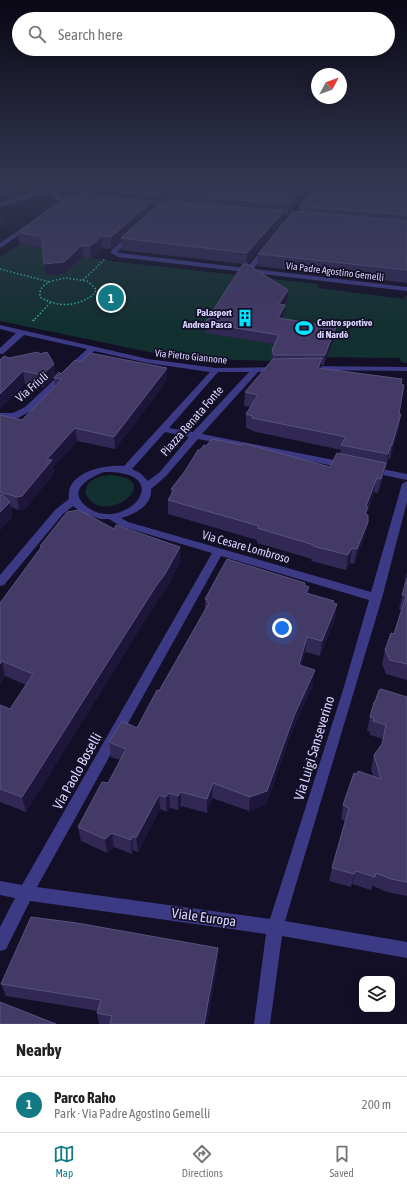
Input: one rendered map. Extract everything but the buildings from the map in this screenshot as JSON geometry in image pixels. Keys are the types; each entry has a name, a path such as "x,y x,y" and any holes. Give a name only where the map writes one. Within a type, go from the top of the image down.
{"street":[{"path":"0,246 20,233"},
{"path":"115,253 134,233"},
{"path":"248,270 271,242"},
{"name":"Via Padre Agostino Gemelli","path":"115,253 407,289"},
{"name":"Via Pietro Giannone","path":"0,328 148,361 216,370 287,368"},
{"path":"0,352 21,333"},
{"name":"Via Friuli","path":"0,416 16,416 28,409 92,349"},
{"path":"303,368 407,369"},
{"name":"Piazza Renata Fonte","path":"126,470 216,370"},
{"name":"Piazza Renata Fonte","path":"74,500 79,507 88,512 99,515 111,516 134,509 142,502 146,494 147,487 163,474 195,436 255,370"},
{"path":"163,429 407,477"},
{"path":"0,582 59,512 74,500 73,492 76,484 92,472 103,469 126,470 136,474 143,480 147,487"},
{"name":"Via Luigi Sanseverino","path":"262,1024 275,927 376,598 407,484"},
{"name":"Via Cesare Lombroso","path":"111,516 124,524 376,598"},
{"name":"Via Paolo Boselli","path":"0,943 26,893 218,552"},
{"name":"Viale Europa","path":"0,888 26,893 275,927 407,950"}],"path":[{"path":"83,280 115,253"},
{"path":"0,269 50,282"},
{"path":"66,278 83,280 89,282 96,289 95,293 91,298 77,303 64,305 50,303 40,297 38,293 44,285 50,282 66,278"},
{"path":"21,333 50,303"}],"green space":[{"path":"20,244 110,261 318,284 318,288 404,299 405,296 407,296 407,363 401,362 400,358 303,357 272,361 178,358 0,321 0,257"},
{"path":"111,475 127,479 134,485 132,493 125,500 115,505 103,506 93,503 85,492 88,484 98,477"}],"place":[{"name":"Parco Raho","path":"111,298"},
{"name":"Palasport Andrea Pasca","path":"245,318"},
{"name":"Centro sportivo di Nardò","path":"304,328"}]}
